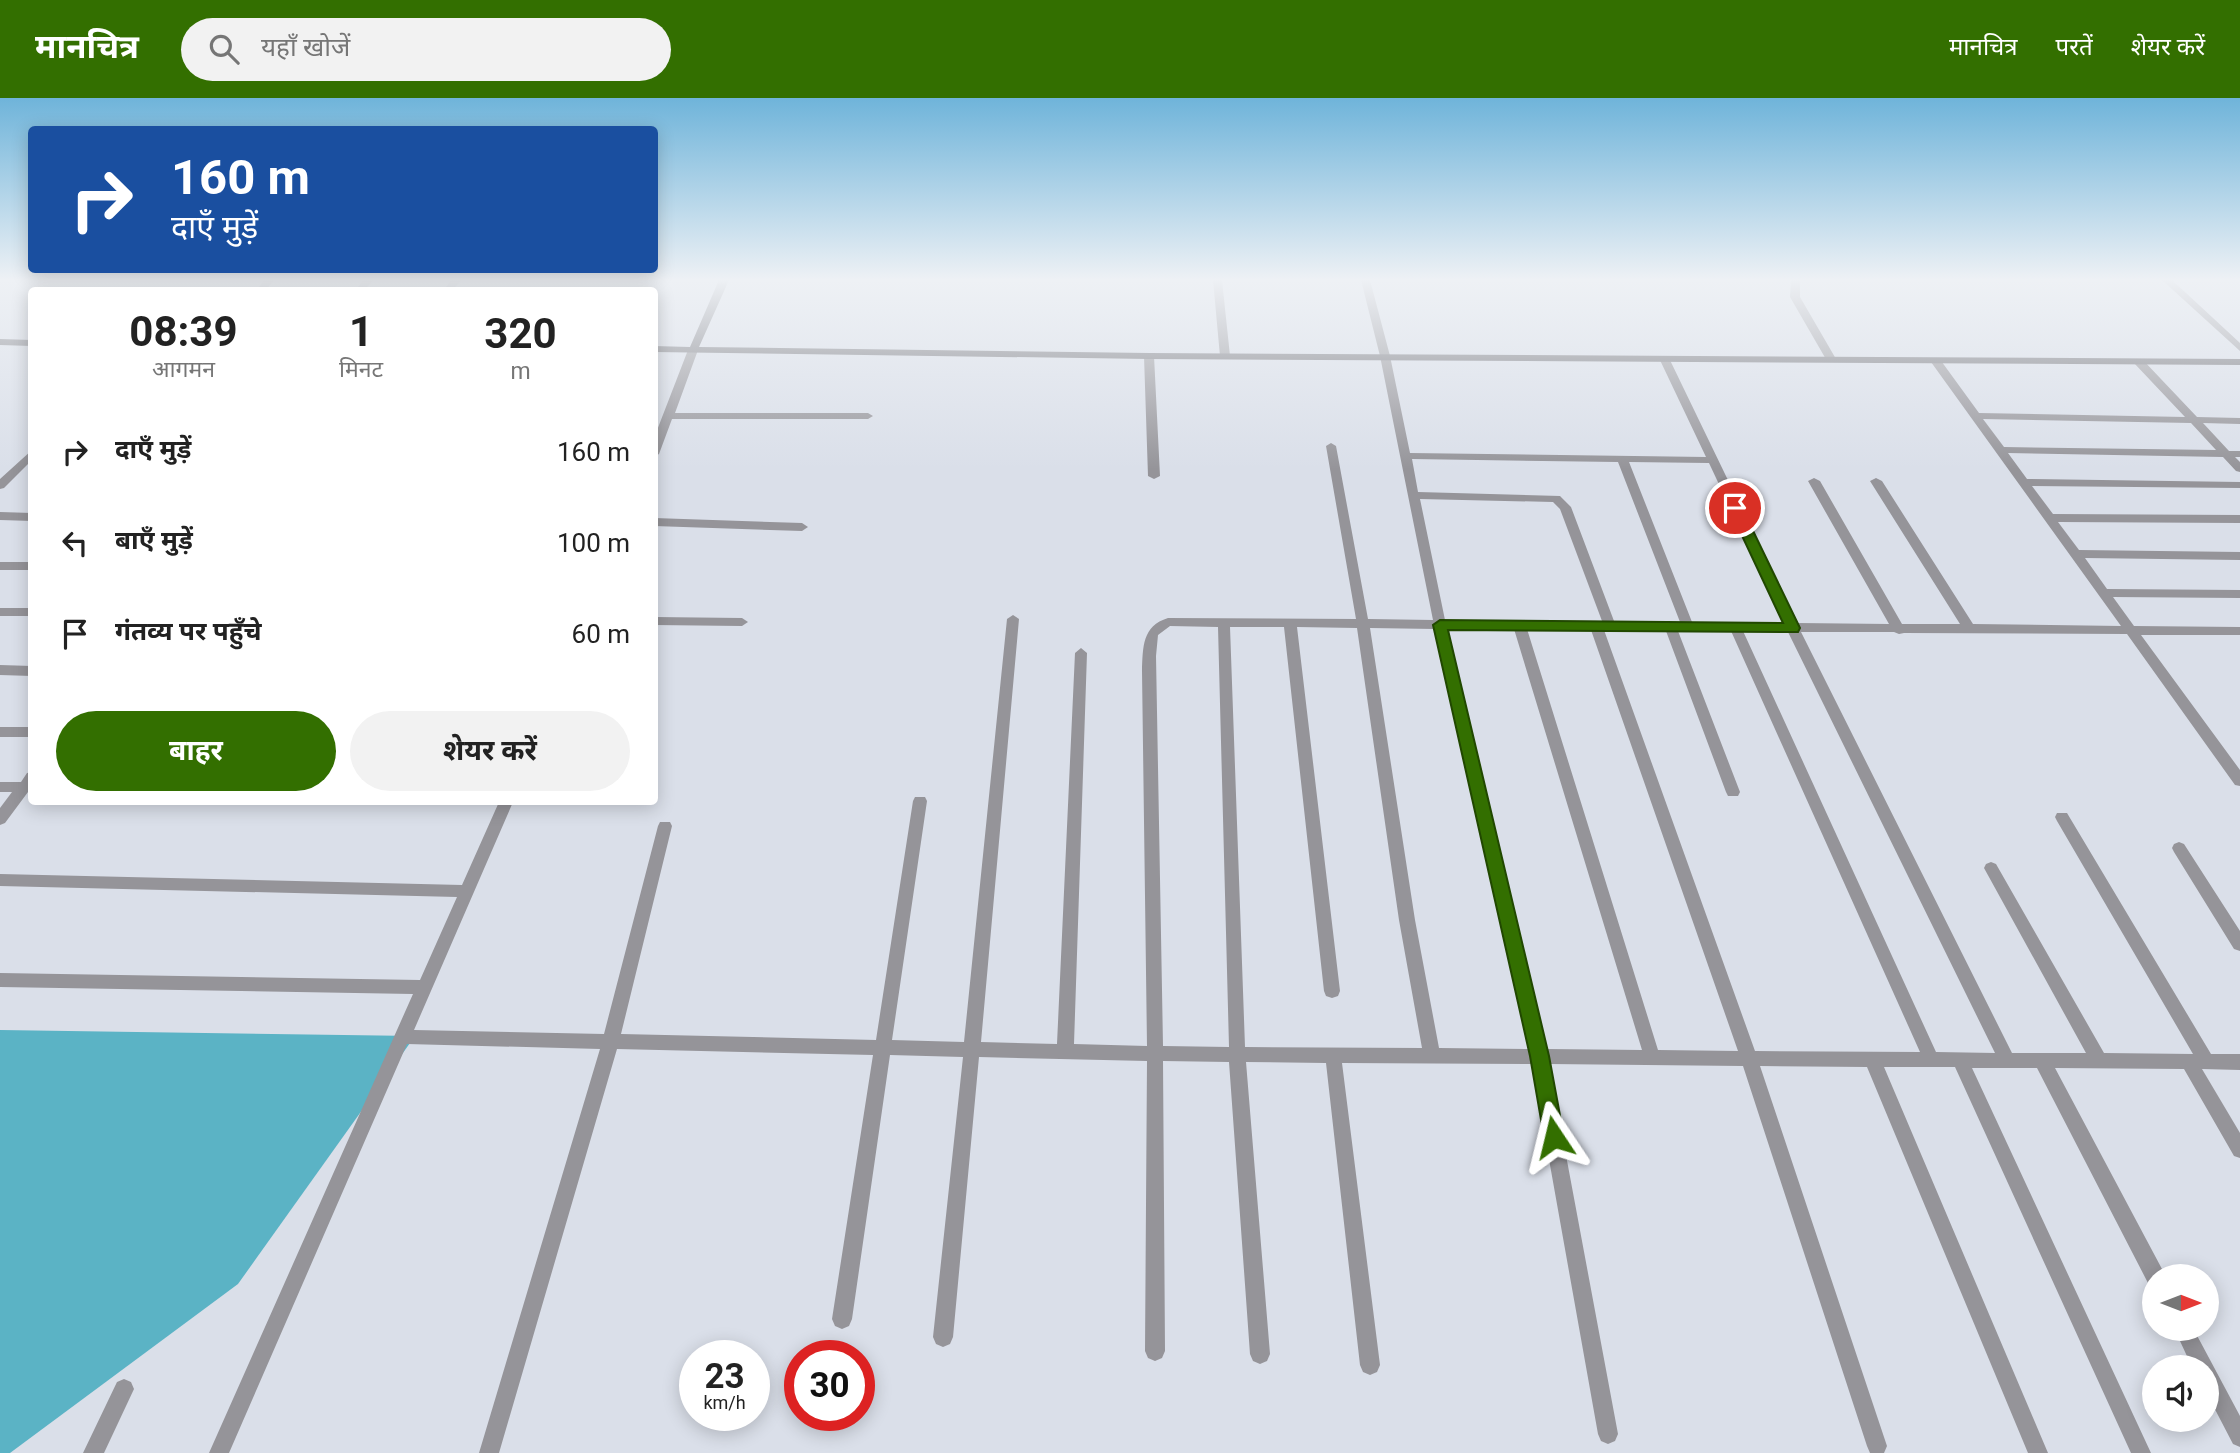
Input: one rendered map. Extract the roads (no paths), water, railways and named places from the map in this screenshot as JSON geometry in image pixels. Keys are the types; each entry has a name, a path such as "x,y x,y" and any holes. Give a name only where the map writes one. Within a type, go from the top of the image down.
{"main road":[{"path":"693,350 696,343"},
{"path":"658,349 1149,356 2240,362"}],"street":[{"path":"1223,343 1224,356"},
{"path":"1382,343 1440,625 1539,1056 1608,1434"},
{"path":"1822,343 1831,359"},
{"path":"658,444 693,350"},
{"path":"1149,356 1154,476"},
{"path":"1664,358 1793,628 2007,1060"},
{"path":"1935,360 2240,782"},
{"path":"2138,361 2240,468"},
{"path":"669,416 868,416"},
{"path":"1976,416 2240,421"},
{"path":"1331,446 1363,624 1406,920 1432,1056"},
{"path":"2000,450 2240,454"},
{"path":"1405,456 1712,460"},
{"path":"0,486 28,457"},
{"path":"1622,459 1688,627"},
{"path":"17,469 28,470"},
{"path":"1814,481 1899,630"},
{"path":"1876,481 1970,630"},
{"path":"2023,482 2240,485"},
{"path":"1413,495 1556,499 1565,507 1877,1446"},
{"path":"0,516 28,517"},
{"path":"2049,518 2240,519"},
{"path":"658,522 802,527"},
{"path":"2076,554 2240,556"},
{"path":"0,566 28,566"},
{"path":"2103,593 2240,594"},
{"path":"0,612 28,612"},
{"path":"943,1337 1013,619"},
{"path":"658,621 742,622"},
{"path":"1155,1351 1149,671 1151,634 1157,625 1168,622 1735,629 2240,631"},
{"path":"1290,623 1332,991"},
{"path":"1224,624 1237,1054 1260,1354"},
{"path":"1520,627 1652,1057"},
{"path":"1671,628 1733,792"},
{"path":"1735,629 1931,1059"},
{"path":"1065,1051 1081,653"},
{"path":"0,670 28,671"},
{"path":"0,732 28,732"},
{"path":"0,787 28,783"},
{"path":"0,818 28,784"},
{"path":"842,1319 920,801"},
{"path":"219,1453 505,805"},
{"path":"2062,817 2207,1062"},
{"path":"489,1453 611,1040 665,826"},
{"path":"2179,848 2240,944"},
{"path":"1991,868 2099,1061"},
{"path":"0,880 468,891"},
{"path":"0,980 426,987"},
{"path":"404,1037 1154,1053 2240,1062"},
{"path":"1333,1055 1370,1366"},
{"path":"1872,1059 2038,1453"},
{"path":"1960,1060 2141,1453"},
{"path":"2042,1060 2149,1264"},
{"path":"2189,1062 2240,1150"},
{"path":"93,1453 124,1389"},
{"path":"2219,1397 2240,1437"}],"water":[{"path":"0,1030 415,1036 238,1284 10,1453 0,1453"}]}
